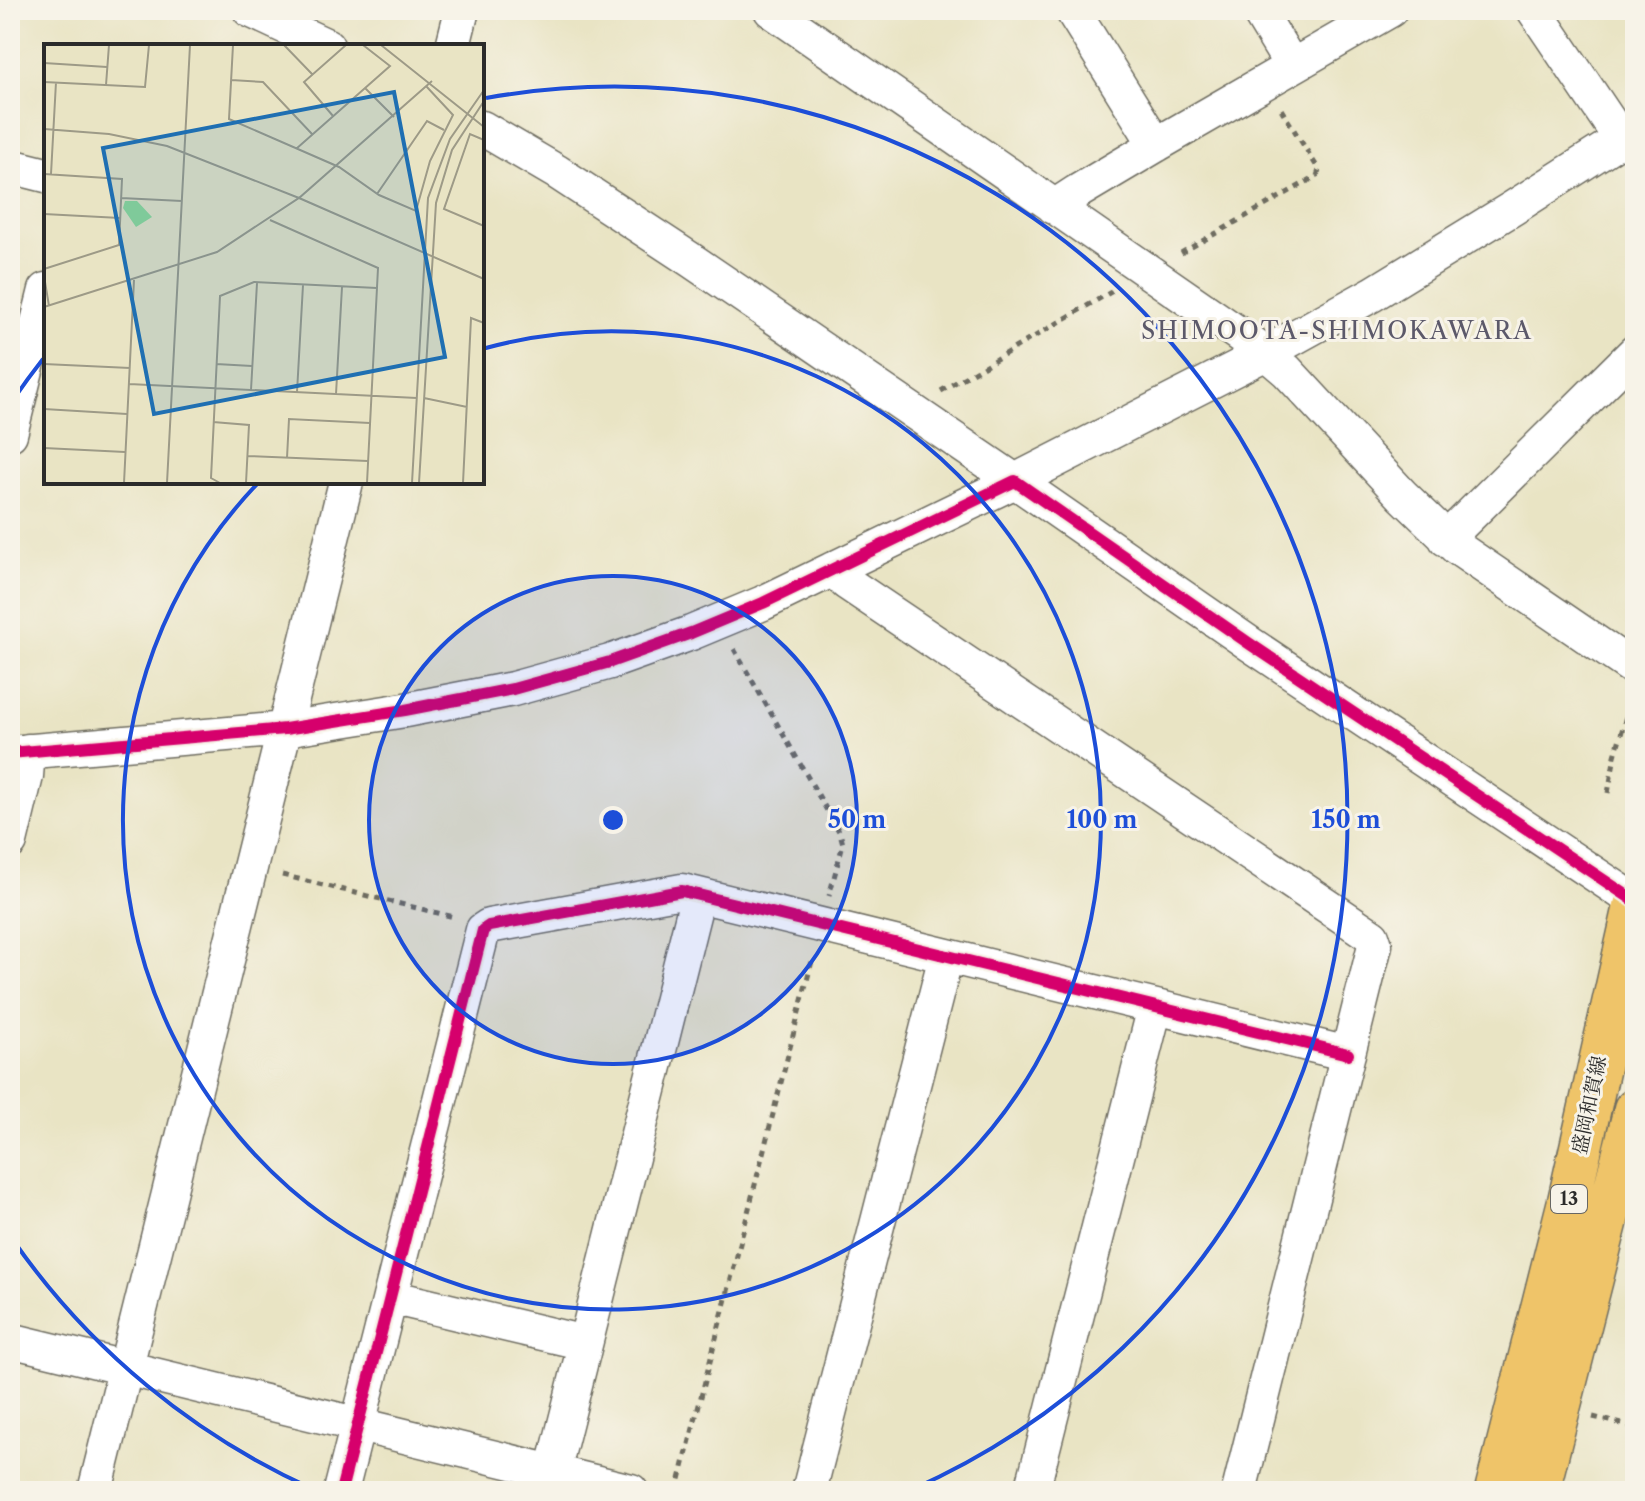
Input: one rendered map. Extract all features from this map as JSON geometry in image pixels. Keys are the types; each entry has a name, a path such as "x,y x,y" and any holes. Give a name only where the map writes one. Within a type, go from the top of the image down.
{"main road":[{"name":"盛岡和賀線","path":"1496,1491 1569,1201 1635,904"},
{"name":"13","path":"1538,1491 1635,1109"}],"street":[{"path":"250,10 323,44"},
{"path":"454,44 462,10"},
{"path":"771,10 1266,353 1287,371 1446,539 1635,669"},
{"path":"1072,10 1156,145"},
{"path":"1258,10 1278,74"},
{"path":"1054,207 1390,10"},
{"path":"10,842 26,776 19,752 285,729 513,689 610,662 763,603 1015,481 1266,353 1373,294 1628,134 1534,10"},
{"path":"484,129 631,220 1635,904"},
{"path":"10,166 44,174"},
{"path":"10,434 14,398 44,298"},
{"path":"1446,539 1635,352"},
{"path":"95,1491 346,484"},
{"path":"833,569 847,583 1372,936 1375,945 1239,1491"},
{"path":"341,1491 483,930 486,928 682,891 1348,1054"},
{"path":"553,1472 698,895"},
{"path":"809,1491 946,956"},
{"path":"1032,1491 1155,1007"},
{"path":"390,1297 585,1343"},
{"path":"10,1340 631,1491"}],"path":[{"path":"940,391 1317,176 1319,170 1278,74"},
{"path":"677,1491 843,844 840,833 732,644"},
{"path":"1608,793 1615,756 1635,689"},
{"path":"277,874 469,921 486,928"},
{"path":"1591,1417 1635,1427"}],"cycle path":[{"path":"10,753 285,729 513,689 610,662 691,633 763,603 1015,481 1250,644 1635,901"},
{"path":"341,1491 483,930 489,926 682,891 1348,1054"}],"district":[{"name":"SHIMOOTA-SHIMOKAWARA","path":"1337,330"}]}
